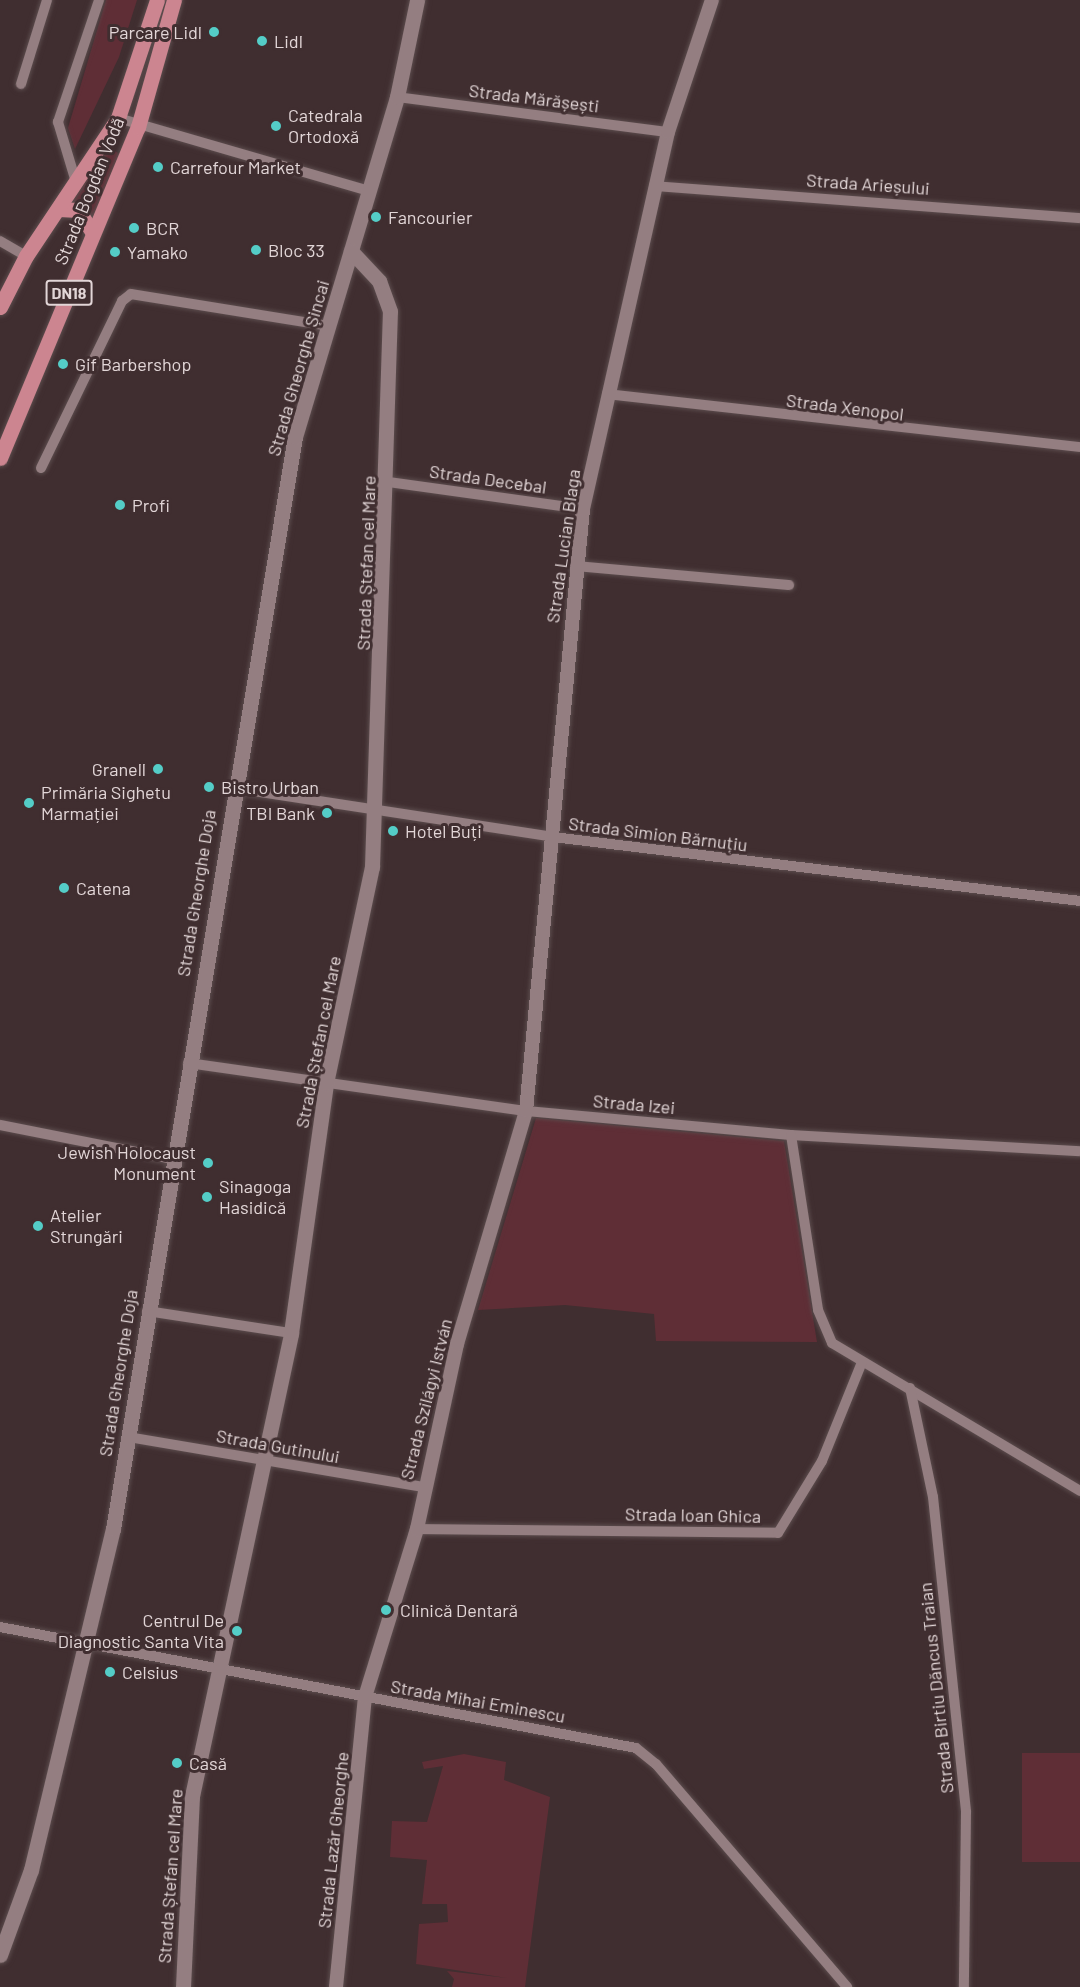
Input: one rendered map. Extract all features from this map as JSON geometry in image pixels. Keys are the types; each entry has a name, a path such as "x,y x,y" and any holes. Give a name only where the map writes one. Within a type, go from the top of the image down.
{"main road":[{"name":"Strada Bogdan Vodă","path":"0,307 26,256 118,118 157,0"},
{"name":"Strada Bogdan Vodă","path":"0,458 138,127 174,0"},
{"name":"Strada Gheorghe Șincai","path":"234,788 295,437 397,97 417,0"},
{"path":"59,209 78,210 93,233"},
{"name":"Strada Ștefan cel Mare","path":"183,1987 192,1796 262,1460 291,1333 326,1083 370,879 377,810 388,482 390,311 379,280 351,252"},
{"name":"Strada Gheorghe Doja","path":"0,1954 31,1870 88,1644 128,1437 234,788"}],"street":[{"path":"21,84 47,0"},
{"path":"76,182 58,122 99,0"},
{"name":"Strada Lucian Blaga","path":"526,1111 553,837 575,566 583,509 654,186 668,132 712,0"},
{"name":"Strada Mărășești","path":"397,97 668,132"},
{"path":"118,118 138,127 370,191"},
{"name":"Strada Arieșului","path":"654,186 1080,218"},
{"path":"0,241 26,256"},
{"path":"41,468 122,301 131,294 328,326"},
{"name":"Strada Xenopol","path":"607,394 1080,447"},
{"name":"Strada Decebal","path":"388,482 583,509"},
{"path":"575,566 789,585"},
{"name":"Strada Simion Bărnuțiu","path":"234,788 553,837 1080,902"},
{"name":"Strada Izei","path":"188,1063 526,1111 791,1135 1080,1151"},
{"name":"Strada Szilágyi István","path":"365,1697 417,1529 423,1487 457,1344 526,1111"},
{"path":"0,1125 172,1159"},
{"path":"791,1135 822,1330 862,1362 910,1388 1080,1491"},
{"path":"147,1311 291,1333"},
{"name":"Strada Ioan Ghica","path":"417,1529 778,1533 822,1461 862,1362"},
{"name":"Strada Birtiu Dăncus Traian","path":"910,1388 933,1497 966,1812 964,1987"},
{"name":"Strada Gutinului","path":"128,1437 423,1487"},
{"name":"Strada Mihai Eminescu","path":"0,1627 217,1672 365,1697 636,1748 656,1764 847,1987"},
{"name":"Strada Lazăr Gheorghe","path":"336,1987 365,1697"}],"shaded area":[{"path":"106,0 137,0 119,57 75,149 68,128"},
{"path":"106,146 120,154 94,216 71,205"},
{"path":"536,1118 784,1141 817,1342 656,1341 654,1314 565,1305 478,1310"},
{"path":"1022,1753 1080,1753 1080,1862 1022,1862"},
{"path":"464,1754 506,1762 504,1780 550,1797 525,1987 452,1987 454,1979 447,1971 507,1978 416,1964 419,1924 448,1922 447,1904 422,1904 427,1860 390,1857 392,1821 427,1822 443,1766 424,1769 422,1762"}],"place":[{"name":"Parcare Lidl","path":"214,32"},
{"name":"Lidl","path":"262,41"},
{"name":"Catedrala Ortodoxă","path":"276,126"},
{"name":"Carrefour Market","path":"158,167"},
{"name":"Fancourier","path":"376,217"},
{"name":"BCR","path":"134,228"},
{"name":"Bloc 33","path":"256,250"},
{"name":"Yamako","path":"115,252"},
{"name":"Gif Barbershop","path":"63,364"},
{"name":"Profi","path":"120,505"},
{"name":"Granell","path":"158,769"},
{"name":"Bistro Urban","path":"209,787"},
{"name":"Primăria Sighetu Marmației","path":"29,803"},
{"name":"TBI Bank","path":"327,813"},
{"name":"Hotel Buți","path":"393,831"},
{"name":"Catena","path":"64,888"},
{"name":"Jewish Holocaust Monument","path":"208,1163"},
{"name":"Sinagoga Hasidică","path":"207,1197"},
{"name":"Atelier Strungări","path":"38,1226"},
{"name":"Clinică Dentară","path":"386,1610"},
{"name":"Centrul De Diagnostic Santa Vita","path":"237,1631"},
{"name":"Celsius","path":"110,1672"},
{"name":"Casă","path":"177,1763"}]}
